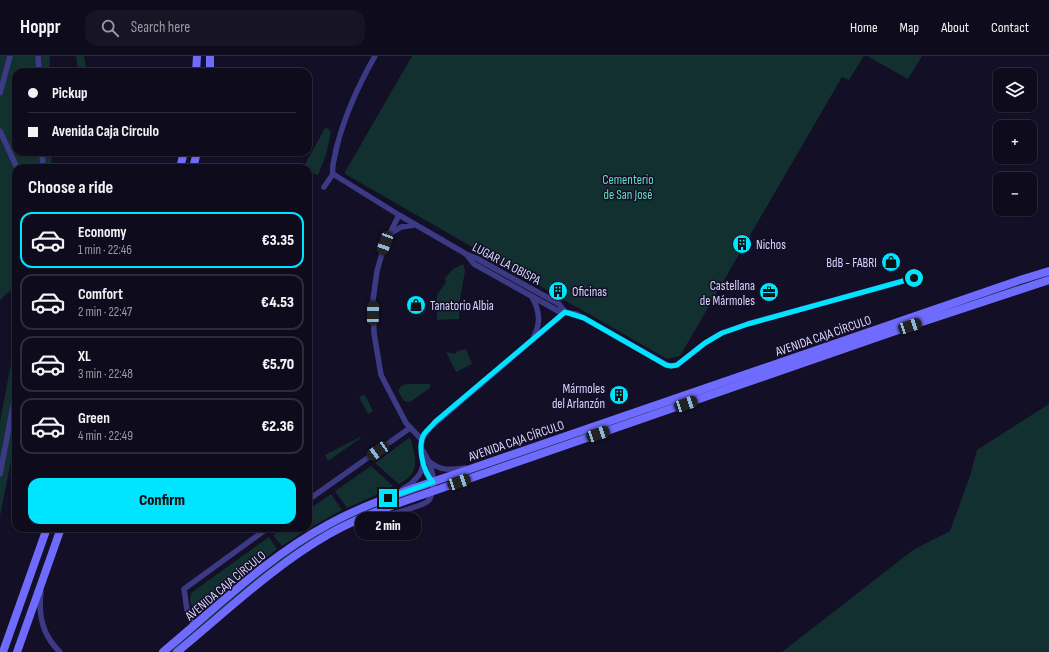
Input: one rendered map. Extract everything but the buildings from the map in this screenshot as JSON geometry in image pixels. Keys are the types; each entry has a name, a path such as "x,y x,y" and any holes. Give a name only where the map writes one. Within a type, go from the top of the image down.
{"main road":[{"path":"196,68 197,56"},
{"path":"210,56 210,68"},
{"name":"AVENIDA CAJA CÍRCULO","path":"163,652 256,574 294,545 329,524 374,503 1049,271"},
{"name":"AVENIDA CAJA CÍRCULO","path":"177,652 272,572 306,548 341,527 432,491 910,326 1049,280"},
{"path":"3,652 46,532"},
{"path":"17,652 60,532"}],"street":[{"path":"0,93 10,56"},
{"path":"38,56 39,68"},
{"path":"324,187 333,174 334,160 352,101 375,56"},
{"path":"0,130 15,164"},
{"name":"LUGAR LA OBISPA","path":"333,174 340,180 415,225 559,304 565,312 584,318 666,365 671,366 677,365 705,343 722,333 748,324 914,278"},
{"path":"399,215 389,234 378,265 374,286 374,333 381,375 410,428 422,440"},
{"path":"389,234 401,227 415,225"},
{"path":"466,254 474,264 558,311 565,312"},
{"path":"531,340 538,326 537,308 532,296"},
{"path":"441,488 428,477 423,465 422,440 424,434 435,422 565,312"},
{"path":"0,474 12,411"},
{"path":"312,497 410,428"},
{"path":"422,450 430,462 433,473 432,491"},
{"path":"430,462 438,468 444,469 473,468"},
{"path":"374,503 406,488 416,479 423,465"},
{"path":"60,532 41,588 40,615 43,627 50,640 60,652"},
{"path":"194,626 187,610 184,589 262,532"}],"green space":[{"path":"0,56 50,56 49,68 12,68 12,156 52,156 51,164 12,164 12,289 0,301"},
{"path":"76,56 84,56 86,68 78,68"},
{"name":"Cementerio de San José","path":"412,56 864,56 849,80 842,77 680,356 667,359 345,174"},
{"path":"867,56 922,56 908,79"},
{"path":"325,128 329,129 331,132 326,155 318,175 312,173 312,164 305,164 310,156 312,156 312,152"},
{"path":"463,264 465,271 459,305 459,319 437,320 437,295 446,282 445,278 453,269"},
{"path":"1049,275 1049,277 448,482 447,480 954,306"},
{"path":"466,349 472,364 456,372 446,352 456,354 457,351"},
{"path":"12,358 12,456 0,516 0,422"},
{"path":"406,384 430,384 430,388 410,402 404,401 398,391 401,386"},
{"path":"365,395 373,411 368,414 359,397"},
{"path":"1049,404 1049,652 782,652 913,550 950,531 970,476 977,450"},
{"path":"362,437 328,461 325,455"},
{"path":"409,438 411,439 413,447 415,460 414,470 406,480 399,484 375,463"},
{"path":"371,466 394,487 347,508 335,491"},
{"path":"428,487 428,489 323,534 302,546 264,574 172,652 168,652 279,560 319,534 372,508"},
{"path":"331,494 342,510 312,527 312,507"},
{"path":"277,532 303,532 282,546 273,535"},
{"path":"269,537 277,549 195,616 190,601 191,593"}],"place":[{"name":"Nichos","path":"742,244"},
{"name":"BdB - FABRI","path":"891,262"},
{"name":"Oficinas","path":"558,291"},
{"name":"Castellana de Mármoles","path":"769,292"},
{"name":"Tanatorio Albia","path":"416,305"},
{"name":"Mármoles del Arlanzón","path":"619,395"}],"route":[{"path":"388,498 433,482 428,477 423,465 422,440 424,434 435,422 565,312 576,314 584,318 666,365 671,366 677,365 705,343 722,333 773,316 914,278"}]}
